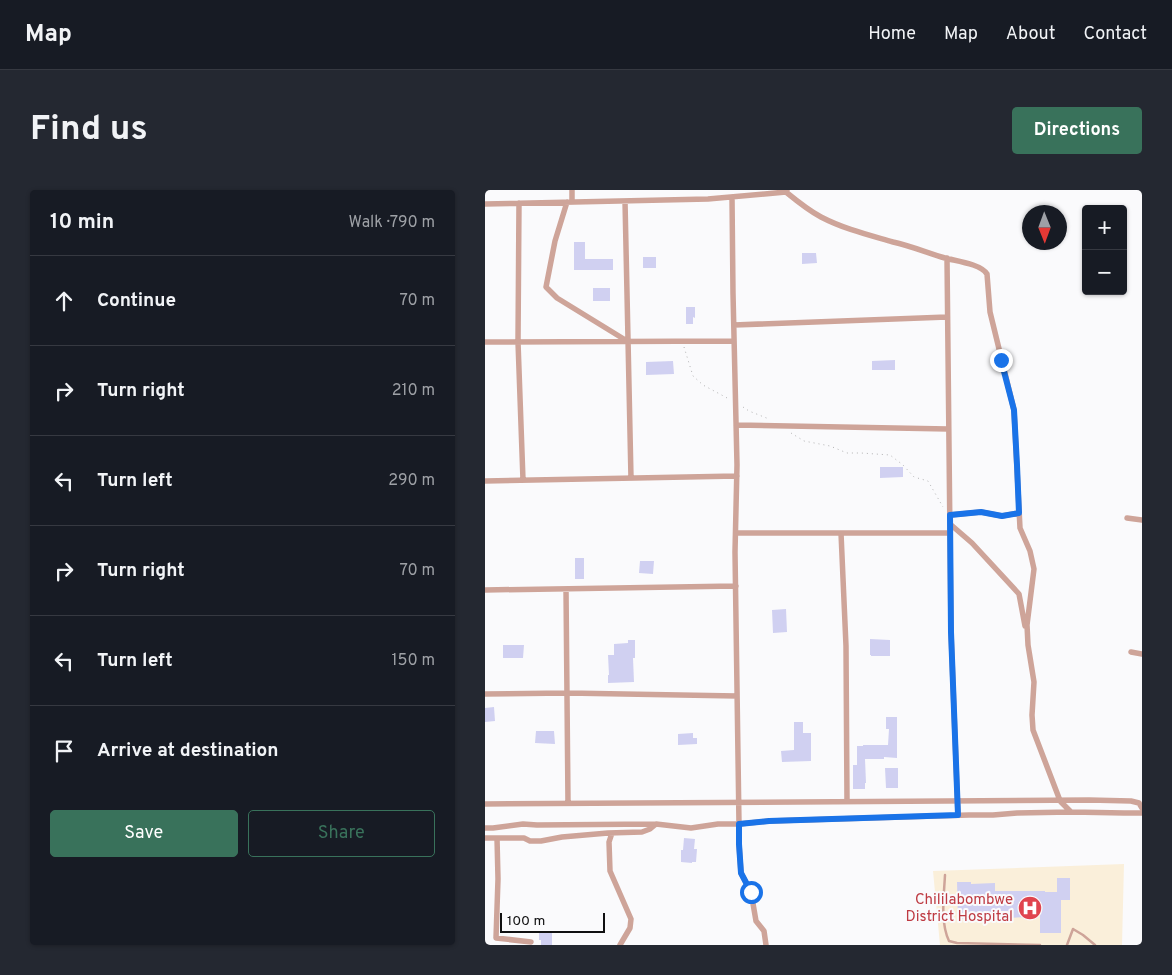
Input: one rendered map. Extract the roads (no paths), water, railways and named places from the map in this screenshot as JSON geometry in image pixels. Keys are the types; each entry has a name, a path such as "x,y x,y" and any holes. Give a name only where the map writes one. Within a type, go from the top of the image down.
{"street":[{"path":"572,190 555,240 546,287 557,298 628,341"},
{"path":"485,204 708,199 787,191 805,207 834,223 872,237 985,270 987,274 990,312 1014,410 1020,528 1030,551 1034,569 1027,637"},
{"path":"732,197 737,476 736,586 739,844 741,873 751,892 756,921 764,931 766,945"},
{"path":"625,201 631,478"},
{"path":"519,203 518,342 523,480"},
{"path":"947,258 948,513 950,524 951,642 958,815"},
{"path":"733,325 947,317"},
{"path":"485,342 734,341"},
{"path":"736,425 948,429"},
{"path":"485,481 737,476"},
{"path":"948,513 981,512 1002,516 1019,513"},
{"path":"1127,518 1142,520"},
{"path":"950,524 972,543 1019,594 1034,682 1031,715 1033,730 1060,800 1071,812"},
{"path":"841,533 846,646 847,801"},
{"path":"736,534 950,533"},
{"path":"485,590 736,586"},
{"path":"566,589 569,803"},
{"path":"1131,652 1142,654"},
{"path":"485,694 567,693 737,696"},
{"path":"485,804 1060,800 1131,801 1139,803 1142,808"},
{"path":"485,828 523,824 537,826 656,824 691,828 718,824 769,821 1017,813 1142,813"},
{"path":"485,838 524,838 530,841 541,841 562,837 641,832 650,829 656,824"},
{"path":"612,833 609,842 610,871 631,919 630,928 620,945"},
{"path":"497,838 496,938 531,942"}],"lane":[{"path":"945,875 944,917 949,941 957,944 1040,945"},
{"path":"1067,945 1073,929 1095,945"}],"place":[{"name":"Chililabombwe District Hospital","path":"1030,908"}]}
